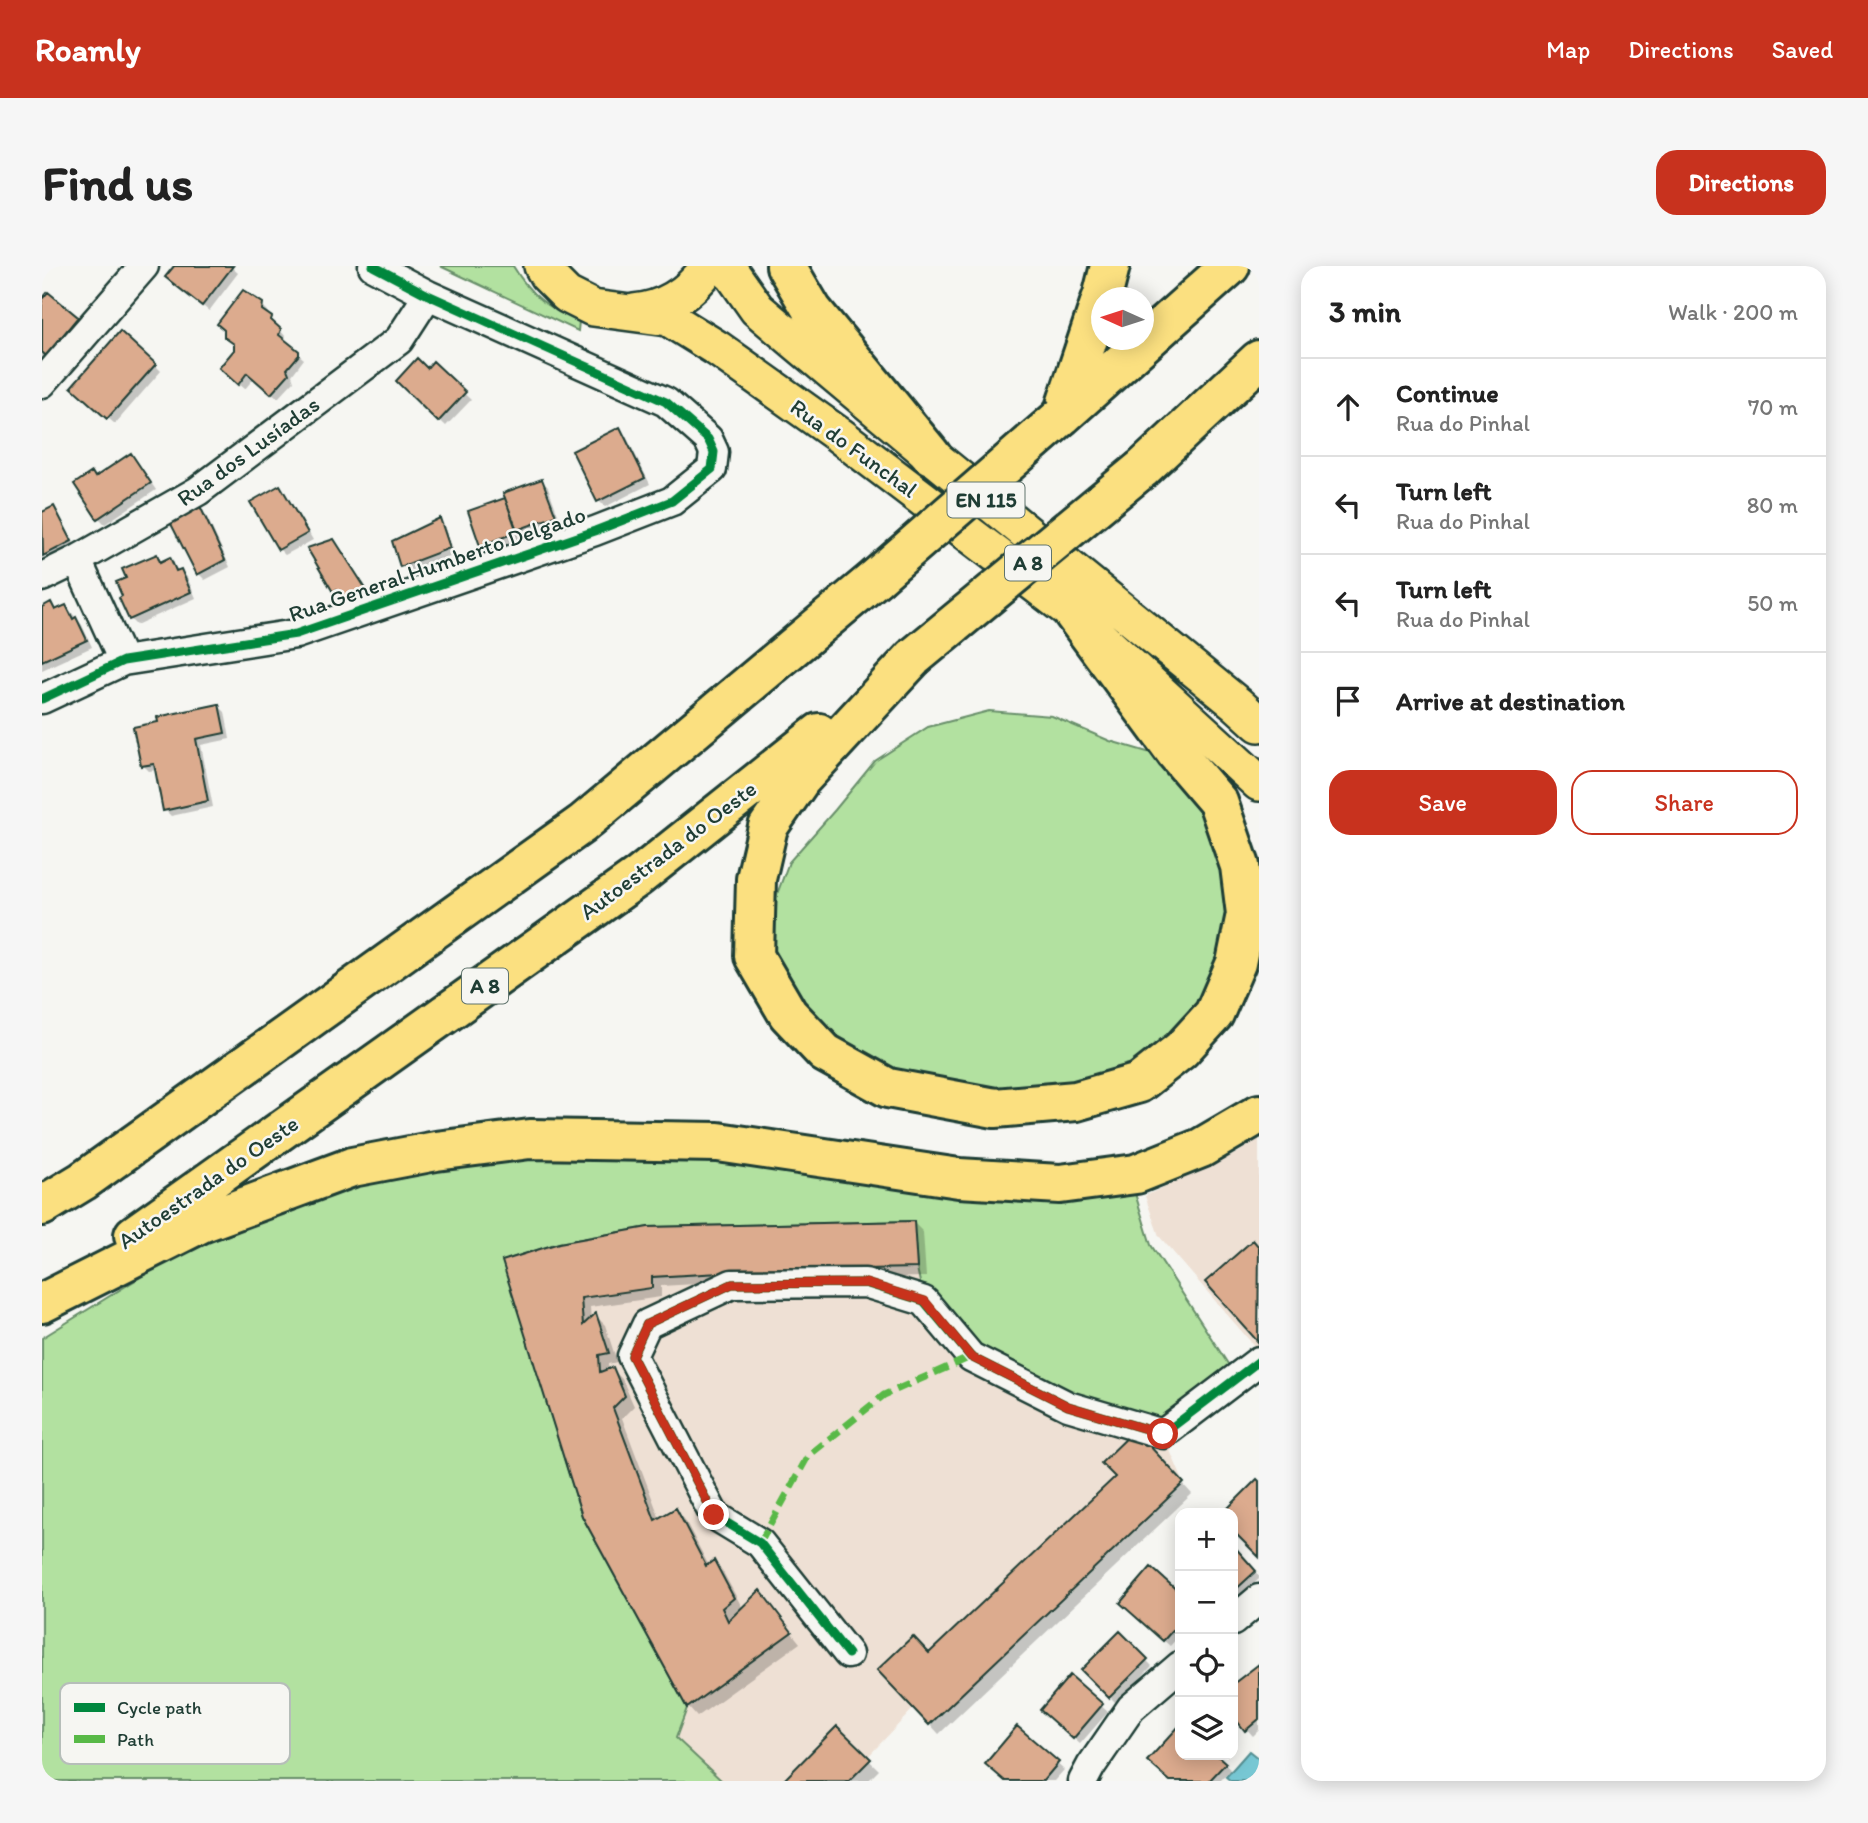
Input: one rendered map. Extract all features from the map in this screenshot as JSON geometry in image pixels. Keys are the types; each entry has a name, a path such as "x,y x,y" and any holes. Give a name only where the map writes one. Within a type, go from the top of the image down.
{"highway":[{"path":"786,266 812,310 931,455"},
{"path":"1105,287 1110,266"},
{"path":"42,1206 83,1181 582,824 876,578 1230,266"},
{"path":"1062,416 1091,331"},
{"name":"Autoestrada do Oeste","path":"42,1296 126,1241 638,877 914,657 1142,469 1259,360"},
{"path":"914,657 801,779 768,827 756,879 754,956 788,1014 825,1053 888,1088 995,1108 1076,1101 1139,1083 1181,1050 1214,1014 1236,963 1246,914 1240,866 1218,802 1176,753 1073,613"},
{"path":"42,1303 201,1223 352,1167 436,1151 530,1139 718,1142 959,1178 1060,1184 1136,1174 1201,1148 1259,1115"}],"main road":[{"name":"Rua do Funchal","path":"542,266 567,295 593,308 620,314 668,318 718,349 839,435 1073,613 1259,783"},
{"name":"Rua do Funchal","path":"620,314 649,311 675,300 698,282 709,266"},
{"name":"Rua do Funchal","path":"722,266 733,275 757,309 1259,724"}],"street":[{"path":"42,383 144,266"},
{"path":"373,266 428,295"},
{"name":"Rua General Humberto Delgado","path":"42,699 122,661 296,634 595,531 672,501 712,469 714,452 708,439 666,402 428,295"},
{"name":"Rua dos Lusíadas","path":"42,577 198,491 399,340 428,295"},
{"path":"77,560 122,661"},
{"path":"848,1654 760,1544 714,1515 632,1356 647,1324 732,1284 866,1283 925,1301 971,1357 1068,1406 1163,1434 1259,1361"},
{"path":"1238,1618 1259,1599"},
{"path":"1083,1781 1131,1709 1175,1670"}],"shaded area":[{"path":"1259,1137 1257,1349 1159,1236 1145,1196 1239,1152"},
{"path":"914,1221 1163,1434 1184,1483 929,1725 913,1709 845,1781 720,1781 674,1741 687,1708 582,1516 502,1261 559,1243 648,1227"}],"green space":[{"path":"440,266 513,266 541,300 579,321 578,331"},
{"path":"989,711 1052,716 1110,741 1185,763 1245,904 1181,1050 1056,1103 847,1065 754,956 789,862 875,761 928,727"},
{"path":"530,1155 715,1155 1133,1187 1151,1245 1230,1367 1163,1434 971,1357 924,1301 917,1268 913,1221 648,1227 559,1243 503,1261 582,1516 687,1708 676,1738 722,1781 42,1781 42,1338 205,1237 355,1185"}],"water":[{"path":"1249,1751 1259,1759 1259,1768 1248,1781 1231,1781 1226,1777"}],"building":[{"path":"174,266 233,266 202,306 165,277"},
{"path":"243,290 263,303 262,310 272,317 271,320 281,329 279,335 299,351 299,355 287,369 289,374 271,394 247,373 238,385 219,368 234,350 234,344 224,337 224,330 217,324"},
{"path":"48,292 78,317 46,356 42,352 42,299"},
{"path":"120,331 156,364 107,419 71,387"},
{"path":"417,358 427,368 433,361 466,392 438,422 396,381"},
{"path":"620,427 645,478 597,502 572,451"},
{"path":"131,453 151,483 97,519 74,484 92,472 95,477"},
{"path":"542,479 556,516 517,530 503,493"},
{"path":"280,485 308,533 278,550 250,502"},
{"path":"505,498 517,532 480,546 468,511"},
{"path":"54,506 72,541 43,556 42,512"},
{"path":"200,506 225,560 197,575 170,522"},
{"path":"440,518 450,548 400,567 392,541"},
{"path":"334,539 366,589 341,599 336,590 333,592 307,548"},
{"path":"157,554 160,562 170,557 176,571 181,569 191,592 129,620 119,598 122,596 116,582 126,578 122,569"},
{"path":"51,602 55,610 66,605 73,619 76,617 87,640 42,661 42,607"},
{"path":"219,704 225,733 196,739 208,801 163,811 154,764 141,766 133,727 158,722 157,717"},
{"path":"914,1221 917,1268 755,1271 652,1277 652,1288 581,1298 583,1325 596,1313 609,1353 599,1355 600,1372 613,1367 625,1396 613,1408 655,1520 676,1508 706,1566 714,1560 734,1598 722,1608 728,1621 760,1590 792,1632 687,1708 582,1516 502,1261 559,1243 648,1227"},
{"path":"1253,1240 1259,1247 1258,1342 1205,1282"},
{"path":"1135,1430 1184,1483 929,1725 877,1670 913,1636 929,1653 1115,1477 1101,1463"},
{"path":"1257,1479 1259,1481 1259,1557 1238,1536 1238,1508 1228,1508"},
{"path":"1238,1551 1256,1571 1238,1587"},
{"path":"1151,1567 1175,1589 1175,1628 1163,1641 1120,1603"},
{"path":"1120,1631 1148,1659 1109,1698 1081,1670"},
{"path":"1259,1664 1259,1719 1245,1731 1238,1722 1238,1680"},
{"path":"1070,1675 1103,1704 1073,1739 1040,1710"},
{"path":"837,1726 871,1759 849,1781 783,1781"},
{"path":"1017,1726 1059,1762 1043,1781 1005,1781 985,1764"},
{"path":"1175,1730 1175,1760 1223,1760 1226,1763 1209,1781 1170,1781 1147,1761"}],"marked path":[{"path":"760,1543 808,1456 884,1395 971,1357"}],"cycle path":[{"path":"42,699 123,661 296,634 595,531 672,501 712,469 714,452 708,439 666,402 428,295 373,266"},
{"path":"848,1654 760,1543 714,1515 632,1356 647,1324 732,1284 865,1283 924,1301 971,1357 1068,1406 1163,1434 1259,1361"}],"route":[{"path":"714,1515 632,1356 647,1324 732,1284 866,1283 925,1301 971,1357 1068,1406 1163,1434"}]}
